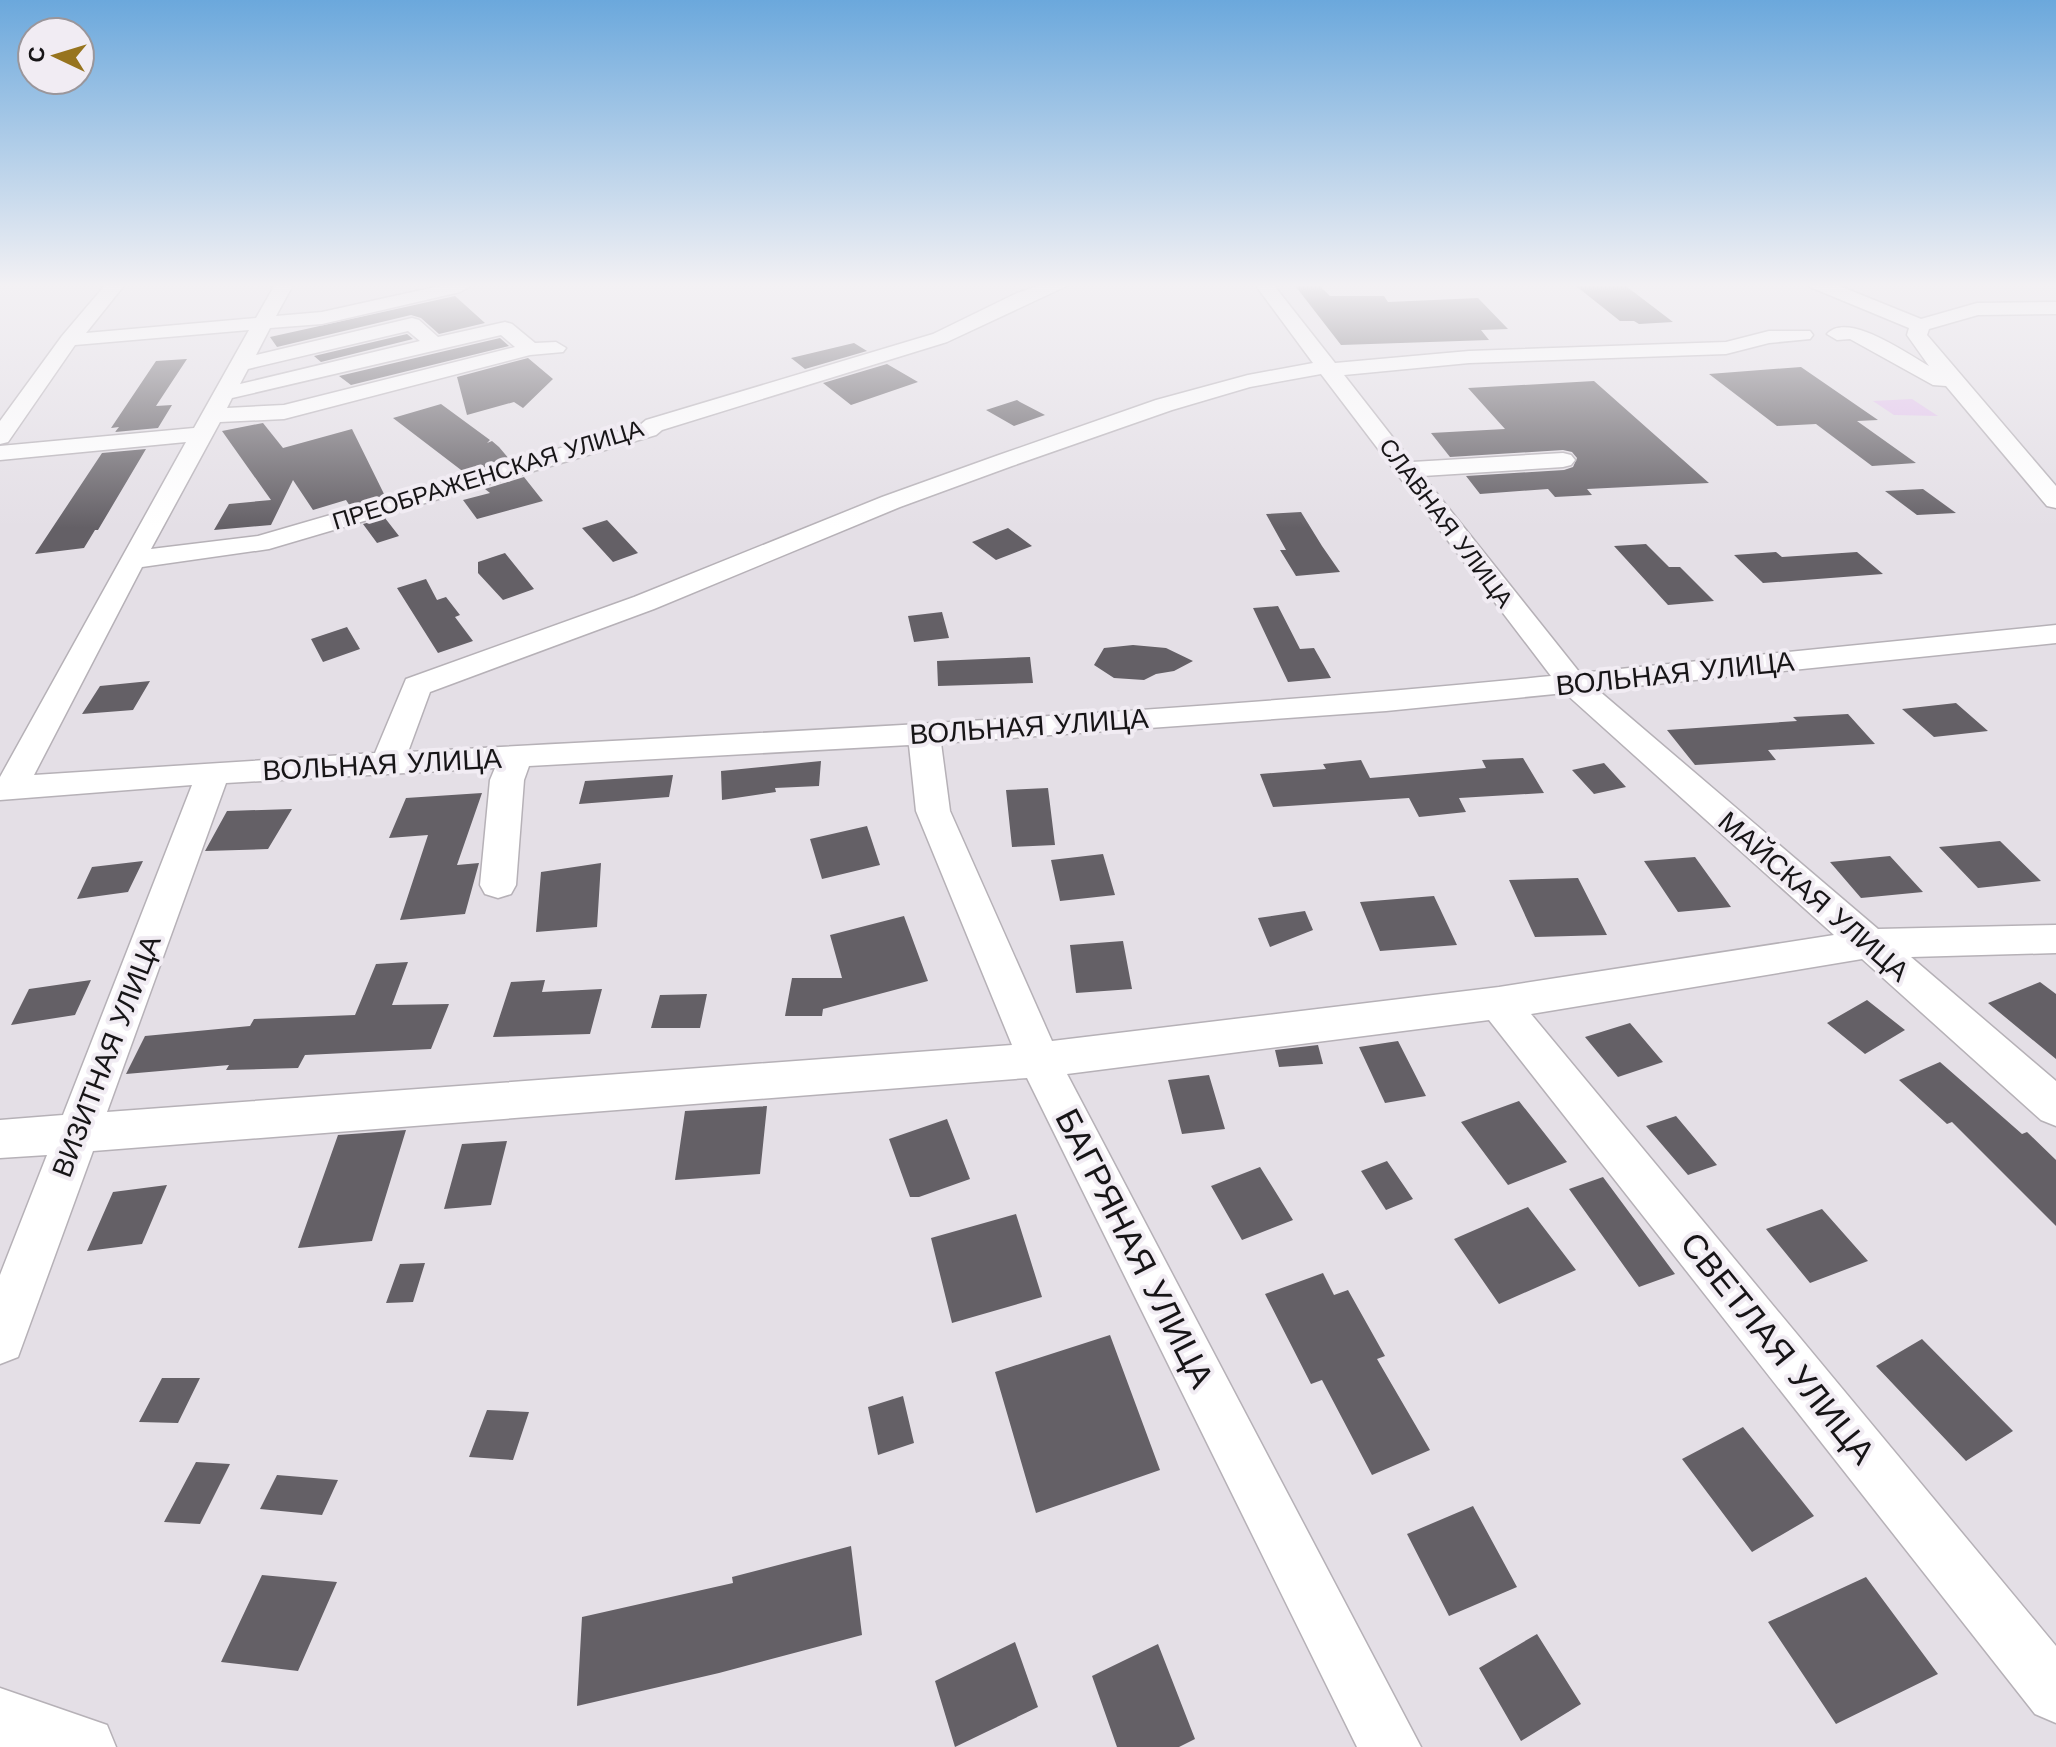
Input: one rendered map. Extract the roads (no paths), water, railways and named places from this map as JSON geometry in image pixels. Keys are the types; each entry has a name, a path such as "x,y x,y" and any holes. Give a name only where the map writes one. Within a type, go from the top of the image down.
{"street":[{"path":"0,437 52,365"},
{"path":"6,789 238,365"},
{"path":"224,394 348,365"},
{"path":"0,453 284,412 469,365"},
{"name":"ПРЕОБРАЖЕНСКАЯ УЛИЦА","path":"132,560 260,543 633,434 855,365"},
{"name":"СЛАВНАЯ УЛИЦА","path":"1325,365 1573,684"},
{"path":"388,763 417,686 644,603 891,502 1164,405 1248,381 1373,365"},
{"path":"1910,365 1940,381"},
{"path":"1939,365 2056,501"},
{"path":"1406,470 1563,460"},
{"path":"2029,469 2056,470"},
{"name":"ВОЛЬНАЯ УЛИЦА","path":"6,789 213,773 924,734 1386,702 2056,634"},
{"name":"МАЙСКАЯ УЛИЦА","path":"1573,684 2056,1107"},
{"name":"БАГРЯНАЯ УЛИЦА","path":"924,734 933,811 1039,1060 1390,1747"},
{"path":"498,885 507,780 516,756"},
{"name":"ВИЗИТНАЯ УЛИЦА","path":"0,1339 213,773"},
{"path":"0,1139 76,1136 1039,1060 1499,1003 1867,944 2056,939"},
{"name":"СВЕТЛАЯ УЛИЦА","path":"1499,1003 2056,1693"},
{"path":"0,1719 85,1747"}]}
